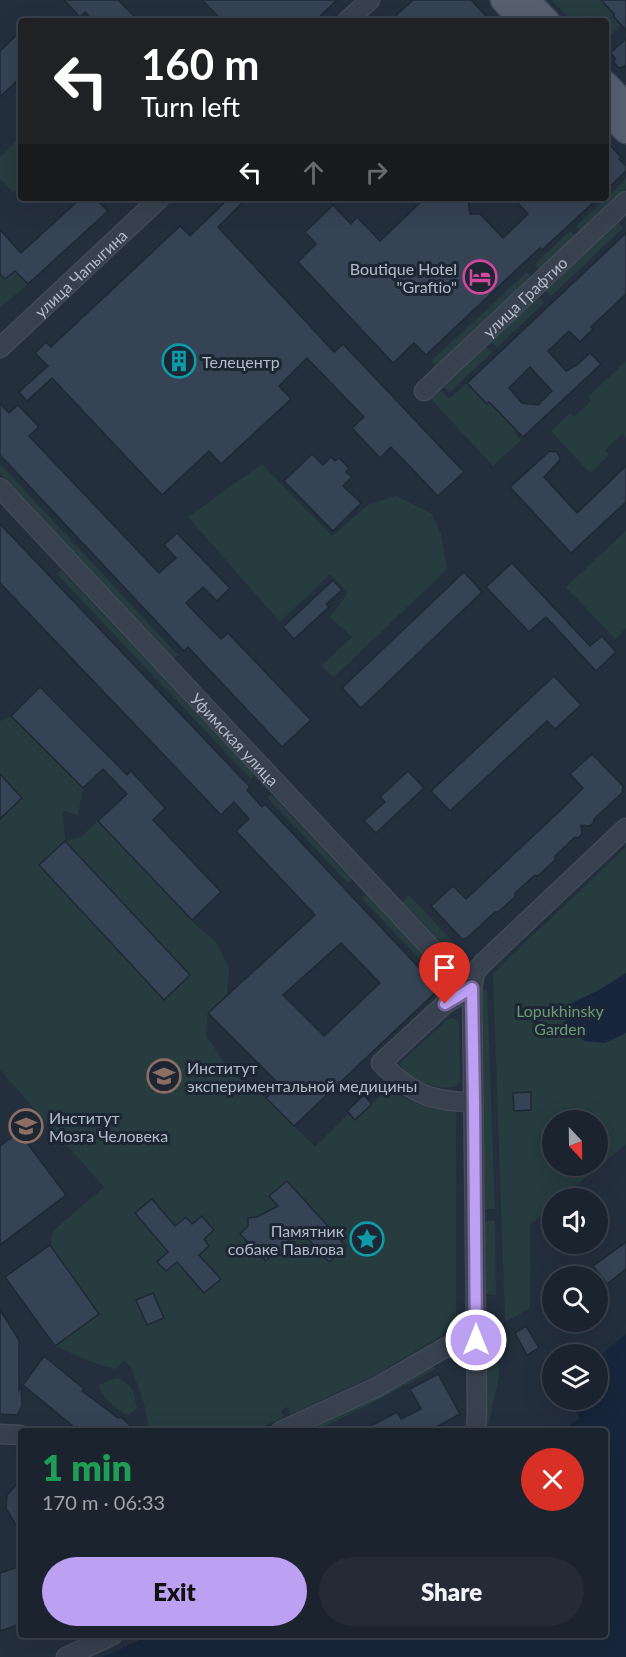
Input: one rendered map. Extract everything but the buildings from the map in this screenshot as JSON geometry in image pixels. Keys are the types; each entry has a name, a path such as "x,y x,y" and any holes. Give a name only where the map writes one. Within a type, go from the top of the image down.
{"main road":[{"path":"503,0 519,18"},
{"path":"527,0 544,18"},
{"path":"609,87 626,105"},
{"path":"609,113 626,131"}],"street":[{"path":"350,18 370,0"},
{"name":"улица Чапыгина","path":"0,348 157,201"},
{"name":"улица Графтио","path":"424,391 626,201"},
{"name":"Уфимская улица","path":"0,488 459,977 472,988"},
{"path":"476,1428 472,988 475,973 626,828"},
{"path":"472,988 445,1004 381,1064 399,1081 431,1098 474,1102"},
{"path":"288,1428 377,1387 451,1345 476,1343"},
{"path":"0,1434 18,1435"},
{"path":"66,1657 107,1638"}],"green space":[{"path":"552,0 601,0 621,25 609,37 609,18 568,18"},
{"path":"18,139 18,187 13,192 0,179 0,157"},
{"path":"626,179 626,188 581,231 576,226 603,201 609,201 609,195"},
{"path":"618,223 623,228 550,297 545,291"},
{"path":"570,231 575,236 539,269 535,264"},
{"path":"15,271 28,284 0,308 0,274 5,279"},
{"path":"527,272 531,277 436,366 431,361"},
{"path":"539,297 544,303 497,347 491,342"},
{"path":"486,347 492,352 449,393 444,387"},
{"path":"626,361 626,438 622,434 605,450 609,455 590,473 551,431 570,413 574,417 591,401 588,397"},
{"path":"467,383 516,430 514,433 521,440 493,466 431,399 441,390 449,399"},
{"path":"0,464 178,655 174,658 0,473"},
{"path":"262,464 332,536 369,504 396,496 432,514 441,534 447,569 334,677 321,666 352,637 330,617 348,592 330,574 280,622 188,517"},
{"path":"626,531 626,628 615,639 566,587"},
{"path":"61,570 255,775 251,779 57,574"},
{"name":"Институт экспериментальной медицины","path":"11,716 83,788 78,815 63,811 65,841 81,837 98,821 197,926 216,942 229,968 227,994 208,1013 206,1035 230,1071 266,1098 315,1147 349,1113 355,1120 388,1088 420,1105 456,1111 456,1316 442,1335 372,1377 291,1414 288,1407 281,1410 284,1417 260,1428 148,1428 144,1404 131,1366 123,1361 115,1369 94,1363 55,1346 99,1314 50,1245 53,1231 104,1187 0,1070 0,721"},
{"path":"271,794 352,880 348,883 268,798"},
{"name":"Lopukhinsky Garden","path":"626,847 626,1144 608,1159 608,1110 542,1110 542,1176 587,1176 573,1188 542,1188 542,1215 530,1225 530,1308 505,1322 493,973"},
{"path":"366,894 433,965 429,969 362,898"},
{"path":"409,895 455,944 448,950 402,902"},
{"path":"487,989 495,1209 485,1209 482,990"},
{"path":"452,1018 459,1024 460,1081 456,1086 446,1088 431,1085 408,1074 400,1064 402,1061"},
{"path":"485,1221 495,1221 496,1295 486,1294"},
{"path":"497,1335 499,1377 488,1428 487,1428 486,1336"},
{"path":"433,1363 435,1369 380,1399 322,1428 304,1428"},
{"path":"117,1378 127,1383 133,1393 137,1408 130,1414 126,1415 113,1405 99,1385"}],"water":[{"path":"626,973 626,1033 605,1043 584,1041 567,1024 564,1010"},
{"path":"626,1334 626,1657 103,1657 144,1638 608,1638 608,1428 565,1428 580,1418 574,1410 608,1410 608,1349"}],"place":[{"name":"Boutique Hotel \"Graftio\"","path":"480,277"},
{"name":"Телецентр","path":"179,361"},
{"name":"Институт экспериментальной медицины","path":"164,1076"},
{"name":"Институт Мозга Человека","path":"26,1126"},
{"name":"Памятник собаке Павлова","path":"367,1239"}],"route":[{"path":"445,1004 472,988 476,1340"}]}
